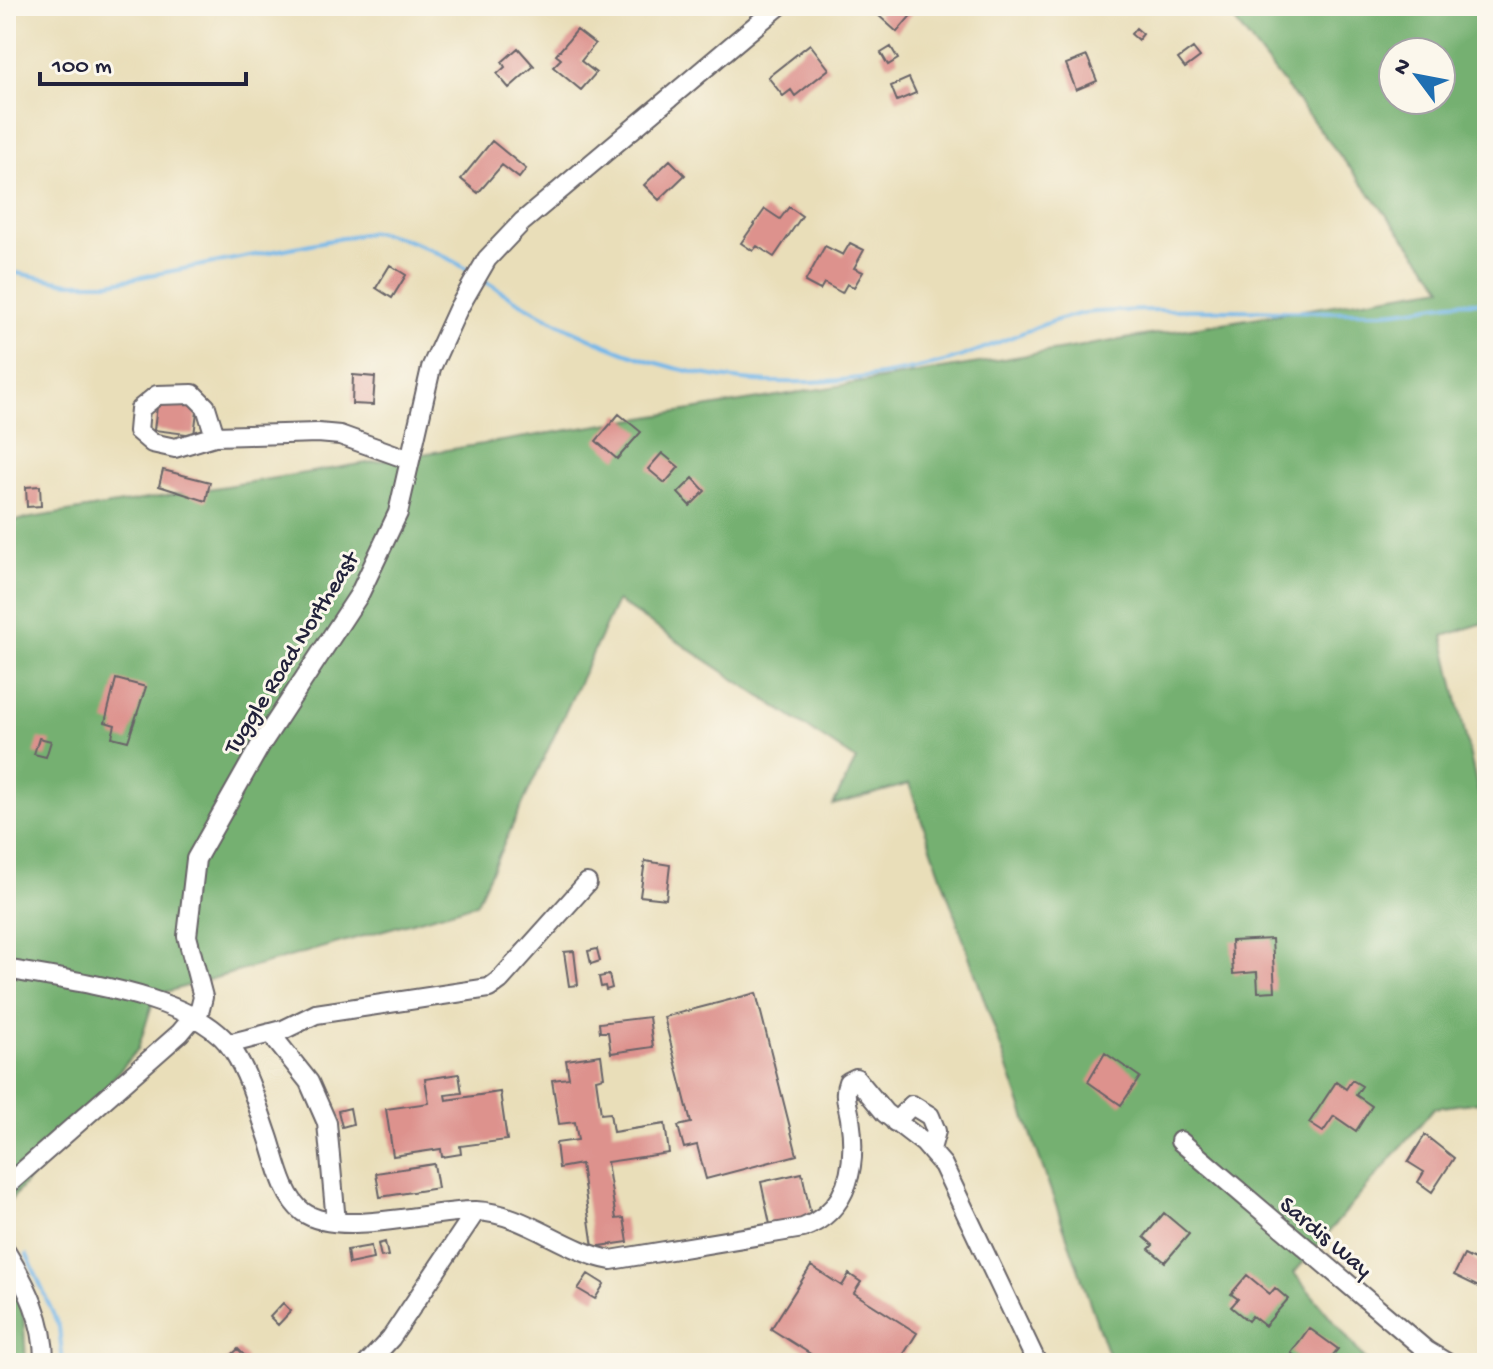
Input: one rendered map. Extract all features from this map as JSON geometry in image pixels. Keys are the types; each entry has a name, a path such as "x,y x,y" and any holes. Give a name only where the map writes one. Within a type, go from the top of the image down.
{"street":[{"name":"Tuggle Road Northeast","path":"193,1019 203,997 187,936 196,859 260,746 359,595 398,513 431,368 458,309 487,259 522,222 589,162 779,6"},
{"path":"215,436 340,435 410,460"},
{"path":"228,1044 270,1033 316,1014 489,988 500,980 587,883"},
{"path":"6,969 132,993 193,1019 228,1044 249,1083 293,1200 306,1214 336,1222 476,1211 515,1219 567,1247 611,1260 803,1228 836,1207 847,1186 852,1161 845,1094 848,1082 854,1078 862,1081 895,1122 931,1149 954,1186 1037,1363"},
{"path":"6,1186 193,1019"},
{"path":"270,1033 309,1082 327,1123 336,1222"},
{"name":"Sardis Way","path":"1180,1141 1427,1351 1447,1363"},
{"path":"368,1363 391,1338 476,1211"},
{"path":"6,1252 35,1308 43,1341 44,1363"}],"green space":[{"path":"1223,6 1487,6 1487,622 1443,636 1483,813 1487,815 1487,1101 1434,1108 1294,1273 1368,1363 1111,1363 909,784 833,805 856,760 617,601 476,904 155,995 138,1049 6,1206 6,522 1443,287"},
{"path":"6,1280 23,1307 26,1363 6,1363"}],"building":[{"path":"886,6 919,6 897,32 878,15"},
{"path":"1136,28 1143,34 1138,40 1131,34"},
{"path":"577,30 595,44 581,61 596,73 581,90 553,67 561,59 556,55"},
{"path":"810,44 829,69 795,96 791,90 783,96 768,77"},
{"path":"891,47 898,59 888,65 881,53"},
{"path":"518,48 534,66 509,88 497,74 505,67 502,62"},
{"path":"1193,48 1200,57 1185,68 1178,59"},
{"path":"1087,56 1097,81 1076,90 1066,64"},
{"path":"909,78 916,93 897,101 891,86"},
{"path":"492,141 526,169 519,178 502,165 478,193 461,179"},
{"path":"670,160 685,175 659,200 644,185"},
{"path":"789,207 802,216 774,257 757,246 753,251 741,243 765,209 780,219"},
{"path":"850,243 864,250 854,268 863,272 854,287 847,284 842,293 824,283 820,290 805,282 825,246 843,255"},
{"path":"390,265 406,275 392,298 376,288"},
{"path":"353,375 375,377 373,405 352,404"},
{"path":"158,399 198,404 194,435 154,430"},
{"path":"619,414 641,432 617,459 596,441"},
{"path":"662,453 679,467 665,483 648,469"},
{"path":"163,470 210,482 206,501 159,486"},
{"path":"693,478 705,491 690,506 678,493"},
{"path":"40,486 41,506 27,507 26,487"},
{"path":"116,679 146,687 128,741 112,737 115,725 105,722"},
{"path":"39,738 51,741 46,757 34,754"},
{"path":"645,861 670,865 666,899 640,896"},
{"path":"1272,939 1275,991 1258,992 1257,972 1233,974 1231,941"},
{"path":"597,949 600,961 591,964 588,951"},
{"path":"574,951 578,985 569,986 564,952"},
{"path":"609,975 612,988 606,990 605,986 601,987 599,977"},
{"path":"756,993 797,1155 706,1179 697,1145 684,1148 678,1126 691,1123 664,1017"},
{"path":"649,1017 653,1047 611,1053 608,1032 600,1032 599,1023"},
{"path":"1105,1053 1140,1077 1121,1105 1088,1082"},
{"path":"601,1055 604,1077 596,1079 601,1114 610,1113 613,1132 665,1124 669,1153 607,1162 616,1219 624,1218 628,1242 593,1247 581,1164 559,1168 556,1143 578,1140 575,1122 559,1124 552,1080 569,1078 566,1060"},
{"path":"459,1074 462,1093 445,1095 446,1100 500,1092 507,1140 460,1146 461,1154 442,1157 441,1149 393,1156 386,1109 429,1103 425,1079"},
{"path":"1352,1080 1362,1086 1356,1095 1372,1106 1356,1131 1334,1116 1323,1132 1309,1123 1336,1082 1346,1089"},
{"path":"350,1108 353,1124 342,1127 338,1111"},
{"path":"1425,1135 1454,1158 1432,1192 1418,1182 1424,1172 1408,1162"},
{"path":"434,1164 438,1188 380,1197 376,1173"},
{"path":"802,1173 812,1220 771,1229 761,1182"},
{"path":"1164,1213 1189,1234 1165,1262 1149,1249 1153,1245 1144,1237"},
{"path":"385,1242 388,1256 381,1257 378,1244"},
{"path":"371,1246 373,1259 349,1264 347,1250"},
{"path":"1464,1255 1487,1266 1487,1291 1454,1275"},
{"path":"811,1266 842,1286 849,1274 861,1282 854,1293 917,1333 898,1363 825,1363 771,1329"},
{"path":"588,1274 604,1284 595,1299 578,1289"},
{"path":"1247,1275 1270,1294 1275,1288 1288,1299 1265,1326 1252,1316 1248,1321 1231,1307 1238,1299 1231,1294"},
{"path":"283,1303 291,1311 278,1325 270,1317"},
{"path":"1309,1328 1338,1349 1328,1361 1331,1363 1296,1363 1299,1359 1291,1353"},
{"path":"238,1349 247,1358 242,1363 223,1363"}],"waterway":[{"path":"6,271 69,283 110,283 373,232 425,247 473,273"},
{"path":"480,278 536,312 591,339 645,360 700,374 756,381 815,382 876,376 940,363 1060,319 1095,312 1379,312 1460,302 1487,303"},
{"path":"27,1255 59,1327 63,1363"}]}
